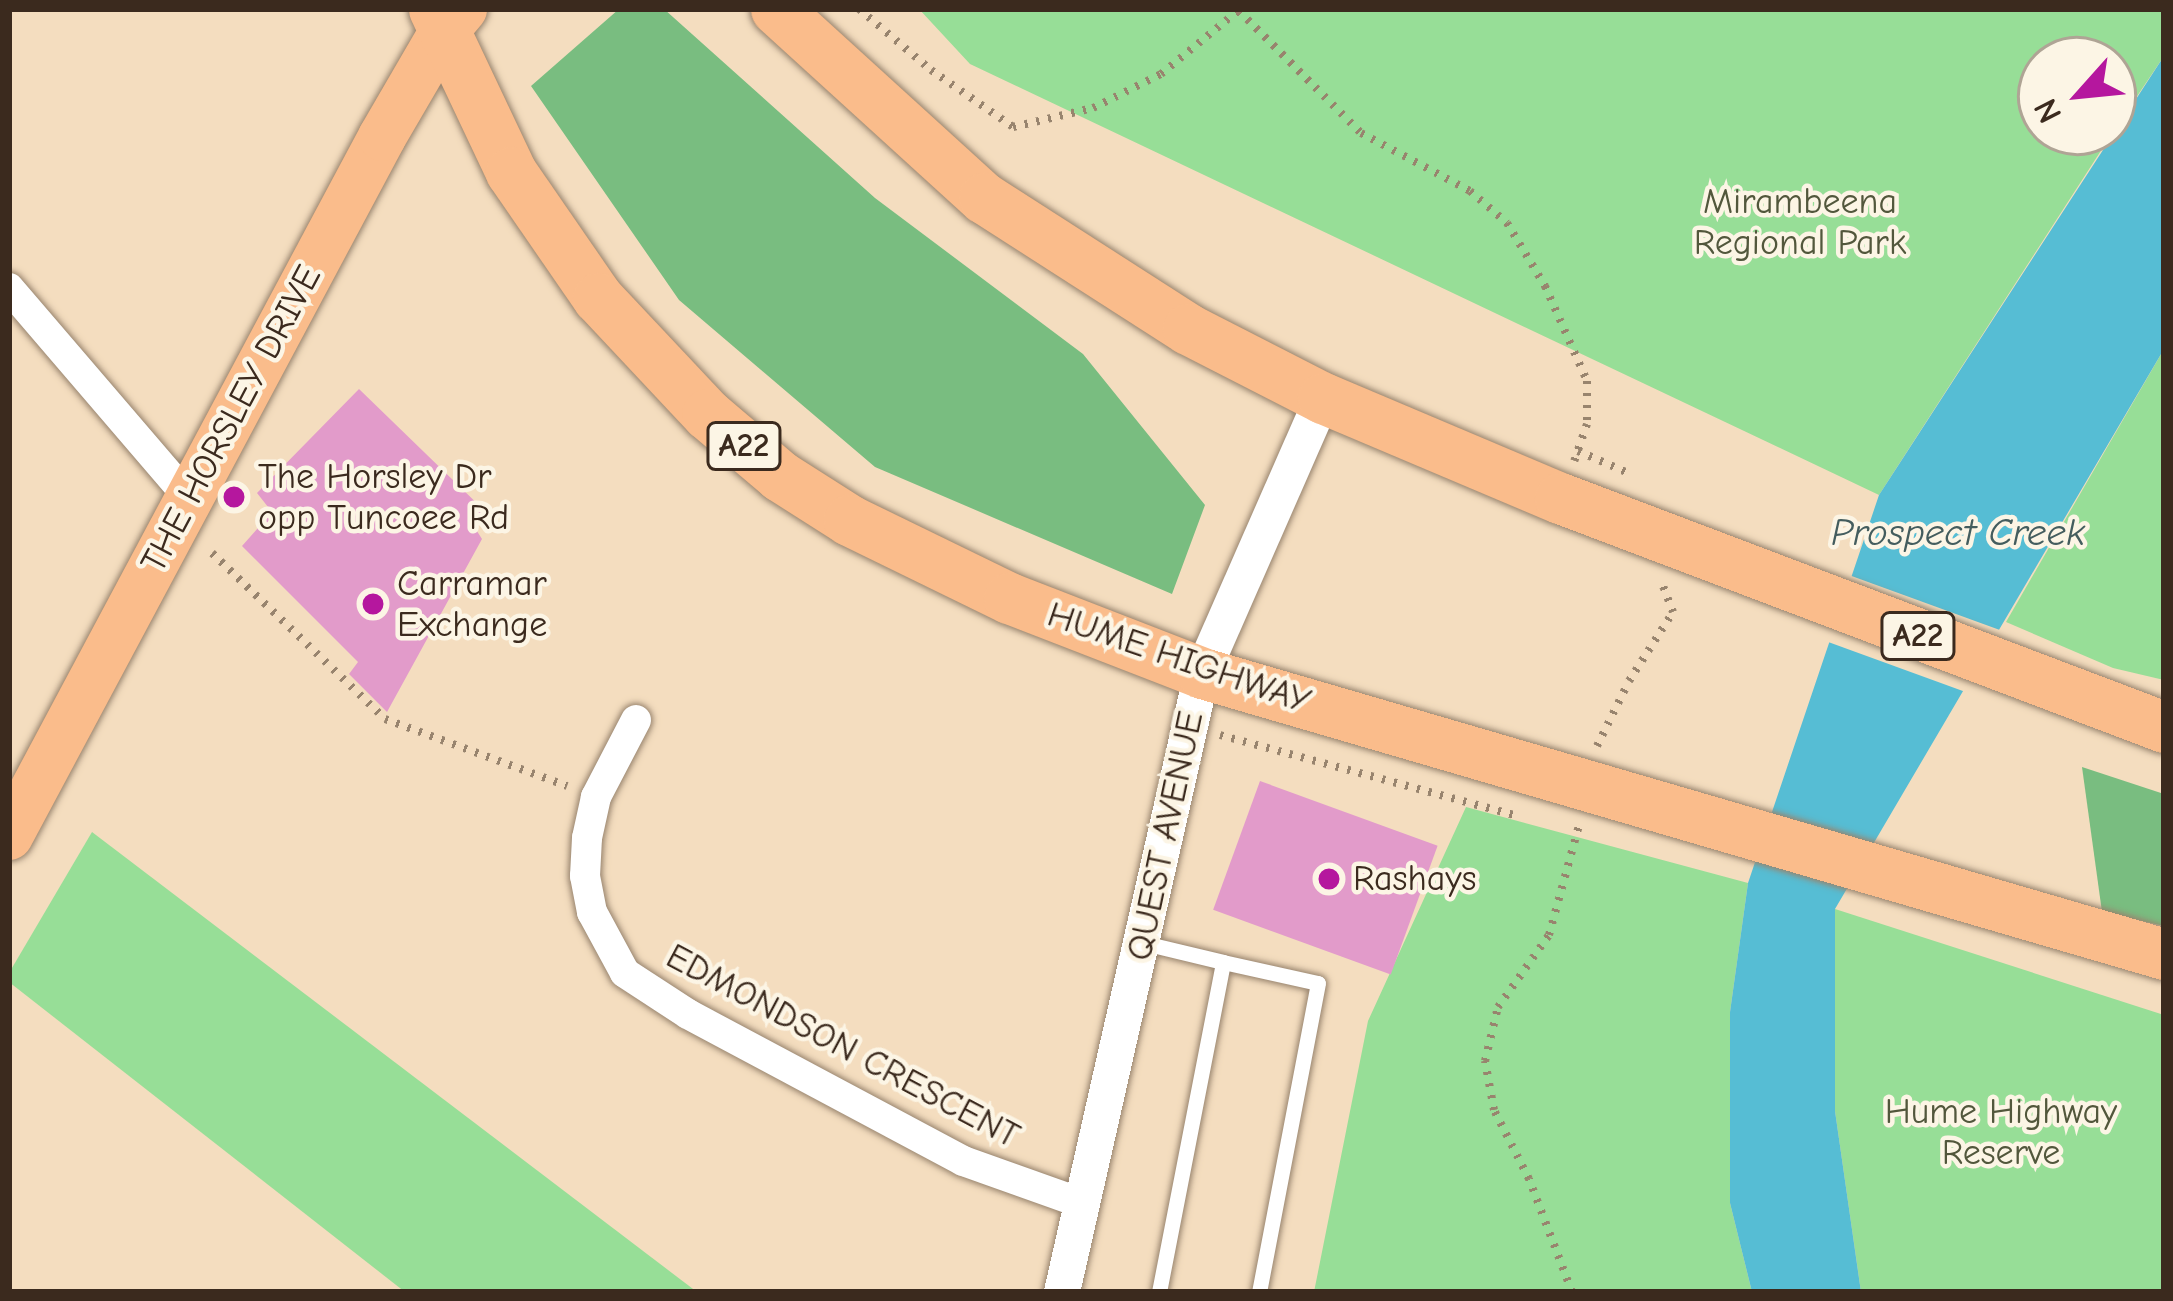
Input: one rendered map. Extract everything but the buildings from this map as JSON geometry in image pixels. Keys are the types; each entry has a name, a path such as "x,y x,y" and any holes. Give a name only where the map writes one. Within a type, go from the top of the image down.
{"highway":[{"name":"A22","path":"776,9 985,198 1189,329 1323,398 1559,498 2164,727"},
{"name":"HUME HIGHWAY","path":"446,17 511,172 598,298 642,350 780,476 924,561 1202,673 1989,907 2164,954"}],"main road":[{"name":"THE HORSLEY DRIVE","path":"9,836 446,17"}],"street":[{"path":"9,288 189,498"},
{"name":"QUEST AVENUE","path":"1062,1292 1202,673 1323,398"},
{"name":"EDMONDSON CRESCENT","path":"636,720 596,796 585,876 605,944 625,973 688,1014 963,1161 1081,1203"}],"lane":[{"path":"1142,943 1318,982 1258,1292"},
{"path":"1159,1292 1223,962"}],"path":[{"path":"859,9 931,70 1013,127 1093,108 1161,74 1240,10 1361,133 1470,191 1508,224 1545,286 1587,381 1587,424 1559,498"},
{"path":"212,553 385,719 596,796"},
{"path":"1592,756 1629,681 1672,612 1668,590 1655,580"},
{"path":"1189,727 1532,819"},
{"path":"1572,1292 1529,1179 1493,1110 1486,1061 1498,1007 1549,935 1581,810"},
{"path":"1555,826 1578,832"}],"green space":[{"path":"619,9 664,9 875,198 1083,354 1205,505 1172,594 875,467 679,300 531,86"},
{"name":"Mirambeena Regional Park","path":"919,9 2164,9 2164,56 2137,96 2137,36 2017,36 2017,156 2098,156 1879,495 970,64"},
{"path":"2164,349 2164,680 2113,668 2006,622"},
{"path":"2082,767 2164,794 2164,926 2102,912"},
{"path":"1466,807 1748,883 1730,1012 1730,1203 1752,1292 1314,1292 1368,1021"},
{"path":"92,832 697,1292 405,1292 9,982 9,973"},
{"name":"Hume Highway Reserve","path":"1835,909 2164,1015 2164,1292 1861,1292 1835,1111"}],"water":[{"name":"Prospect Creek","path":"2164,56 2164,349 1835,909 1835,1111 1861,1292 1752,1292 1730,1203 1730,1012 1748,883 1879,495 2099,156 2137,156 2137,98"}],"pier":[{"path":"1846,574 2007,632 1983,698 1822,640"}],"place":[{"name":"The Horsley Dr opp Tuncoee Rd","path":"234,497"},
{"name":"Carramar Exchange","path":"373,604"},
{"name":"Rashays","path":"1329,879"}]}
